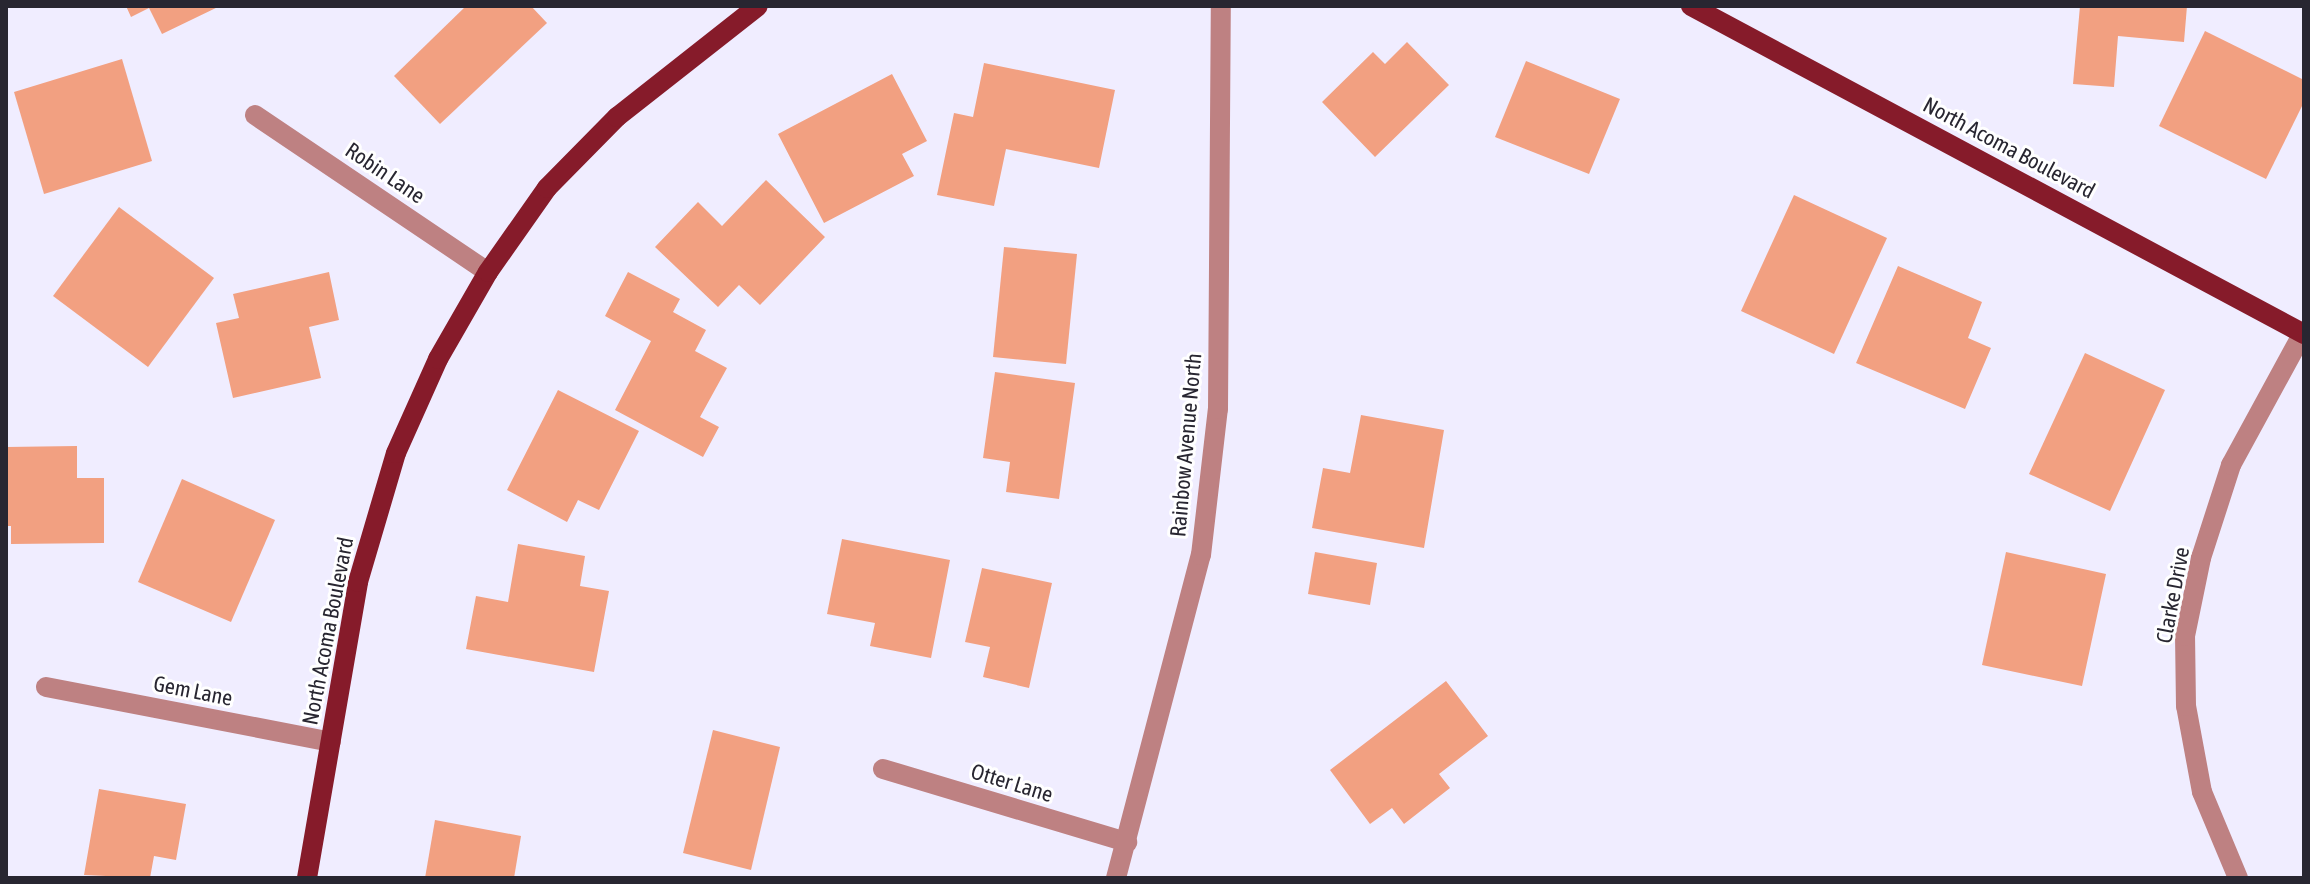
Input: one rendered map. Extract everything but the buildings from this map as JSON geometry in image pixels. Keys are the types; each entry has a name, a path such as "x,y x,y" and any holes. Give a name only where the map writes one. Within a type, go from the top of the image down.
{"main road":[{"name":"North Acoma Boulevard","path":"307,878 358,582 396,453 438,359 488,272 547,188 617,117 758,6"},
{"name":"North Acoma Boulevard","path":"1691,6 2304,333"}],"street":[{"name":"Rainbow Avenue North","path":"1116,878 1201,555 1218,409 1221,6"},
{"name":"Robin Lane","path":"255,115 488,272"},
{"name":"Clarke Drive","path":"2238,878 2202,792 2186,706 2185,636 2201,558 2231,465 2304,333"},
{"name":"Gem Lane","path":"46,687 331,742"},
{"name":"Otter Lane","path":"883,769 1127,842"}]}
